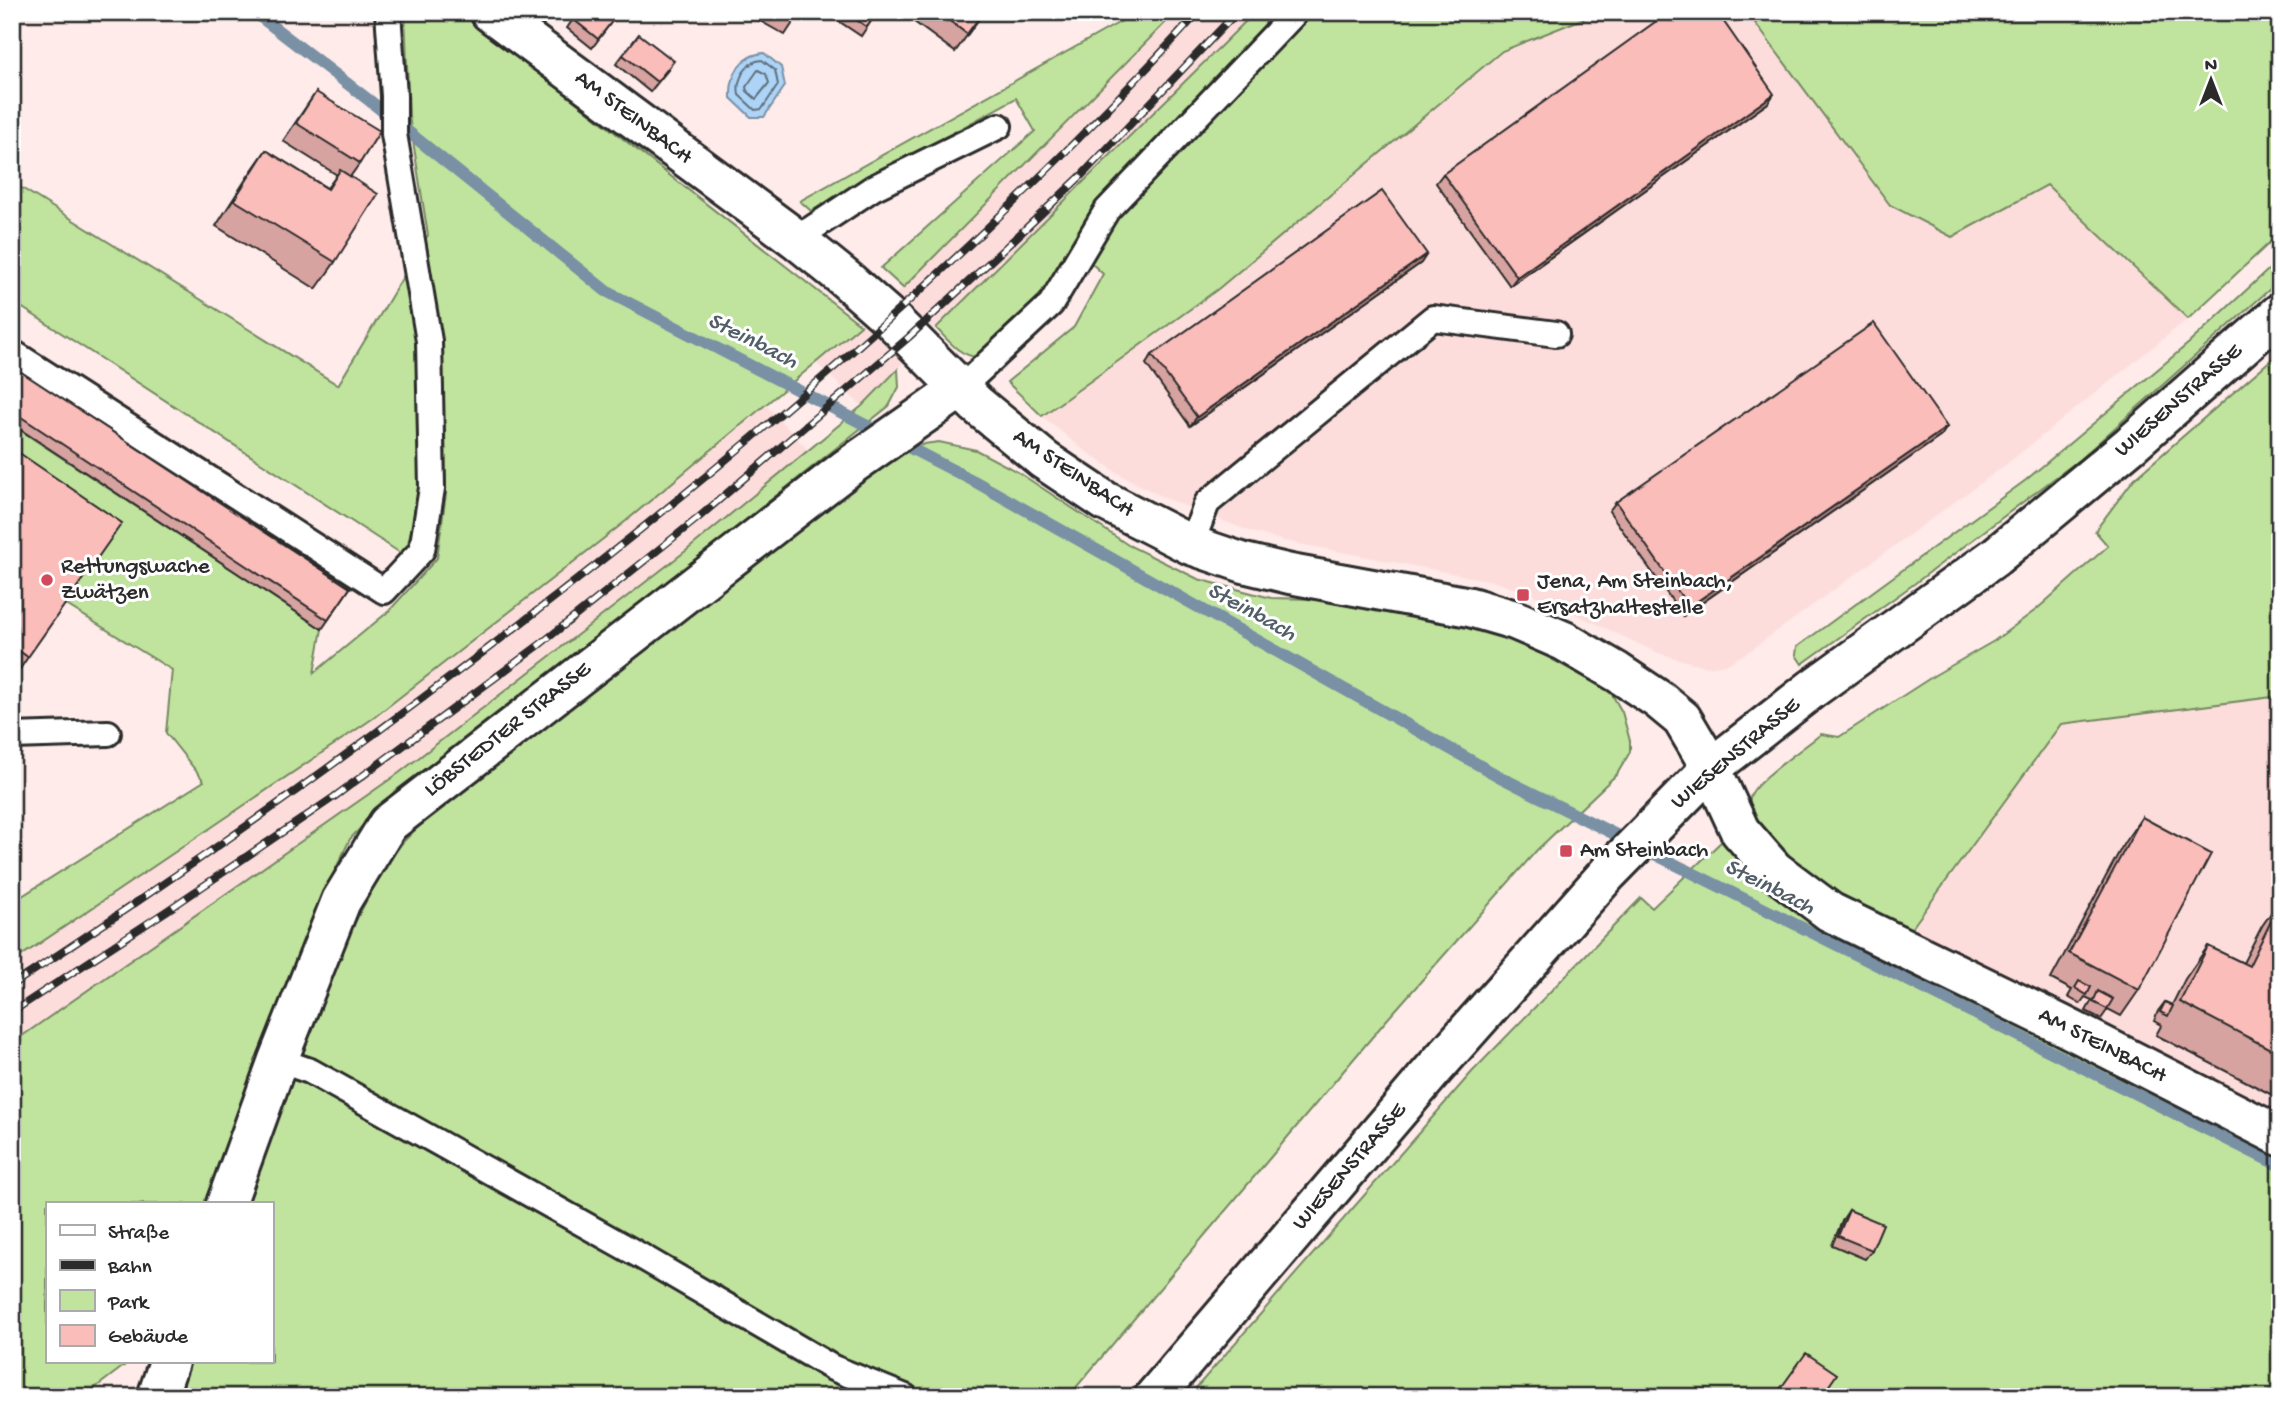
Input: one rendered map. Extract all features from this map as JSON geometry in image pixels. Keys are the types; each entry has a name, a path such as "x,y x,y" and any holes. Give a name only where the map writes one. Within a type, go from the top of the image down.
{"street":[{"name":"AM STEINBACH","path":"490,12 796,239 883,312 960,389 1044,460 1105,501 1191,545 1244,563 1470,607 1515,620 1564,641 1659,700 1682,719 1711,768 1740,831 1774,870 1830,912 2062,1025 2280,1136"},
{"name":"WIESENSTRASSE","path":"1154,1397 1434,1069 1608,873 1711,768 1812,689 1995,557 2130,445 2280,313"},
{"name":"LÖBSTEDTER STRASSE","path":"227,1202 278,1060 341,901 388,824 847,468 960,389"},
{"path":"157,1397 168,1364"}],"lane":[{"path":"12,352 384,591 422,550 432,488 429,341 394,134 388,12"},
{"path":"960,389 1051,304 1107,210 1296,12"},
{"path":"796,239 873,188 999,126"},
{"path":"1191,545 1207,503 1433,318 1556,334"},
{"path":"12,736 108,733"},
{"path":"278,1060 310,1071 639,1255 833,1368 905,1397"}],"shaded area":[{"path":"1176,12 1255,12 936,327 862,406 816,363 903,288"},
{"path":"1600,12 1747,12 1890,205 1952,237 2047,185 2188,319 2004,466 1751,650 1727,664 1707,667 1658,653 1539,597 1492,581 1284,541 1249,531 1162,497 1119,474 1042,416 1218,289 1502,51"},
{"path":"766,405 808,450 687,550 399,773 12,1043 12,962 372,719 626,521"},
{"path":"2280,696 2280,1130 1906,936 2061,724"}],"green space":[{"path":"405,12 461,12 861,325 626,521 372,719 12,962 12,900 204,781 166,733 172,670 65,604 12,497 12,425 322,629 314,673 389,611 437,558 446,494 445,422 417,406 420,493 405,556 12,301 12,182 338,385 428,235 409,116"},
{"path":"1134,12 1176,12 903,288 881,268 1035,131 1016,98 811,211 800,201 1129,17"},
{"path":"1255,12 1600,12 1502,51 1218,289 1042,416 1007,382 1074,327 1103,274 1073,246 1052,280 1018,325 978,357 960,351 936,328"},
{"path":"1747,12 2280,12 2280,233 2188,319 2047,185 1952,237 1890,205"},
{"path":"2280,259 2280,280 2080,459 1802,664 1796,655 1797,647 2026,480 2189,343"},
{"path":"2280,352 2280,696 2061,724 1906,936 1877,921 1807,875 1751,813 1750,796 1758,785 1821,734 1839,737 1935,675 1994,641 2037,609 2108,546 2095,531 2134,479"},
{"path":"898,369 899,387 889,406 559,668 394,792 350,839 314,914 352,928 383,869 403,842 428,817 810,517 907,451 924,444 939,442 976,450 1018,472 1128,545 1198,579 1271,598 1314,599 1458,624 1505,638 1544,655 1610,691 1622,712 1630,741 1630,752 1617,774 1537,850 1384,1023 1068,1397 167,1397 165,1364 273,1364 273,1202 46,1202 46,1364 126,1364 83,1397 12,1397 12,1043 399,773 687,550 862,406"},
{"path":"1723,840 1770,888 1893,958 2280,1157 2280,1397 1188,1397 1472,1072 1641,898 1652,908"}],"water":[{"path":"764,53 781,67 785,86 764,117 751,117 731,98 732,82 743,62"}],"building":[{"path":"578,12 613,12 617,15 598,39 573,19"},
{"path":"845,12 877,12 867,27"},
{"path":"938,12 983,12 967,34"},
{"path":"1669,12 1717,12 1774,94 1517,277 1443,174"},
{"path":"639,34 674,61 657,82 623,55"},
{"path":"316,92 380,131 360,163 296,123"},
{"path":"266,150 328,189 340,170 378,194 335,262 234,200"},
{"path":"1382,191 1427,254 1197,417 1152,355"},
{"path":"1874,323 1947,427 1689,607 1616,502"},
{"path":"12,366 350,588 328,620 12,411"},
{"name":"Rettungswache Zwätzen","path":"12,448 122,523 28,657 12,646"},
{"path":"2142,817 2211,854 2139,990 2069,953"},
{"path":"2280,903 2280,1054 2180,1002 2208,946 2249,966"},
{"path":"2079,981 2091,987 2087,995 2075,988"},
{"path":"2098,991 2113,999 2107,1009 2093,1002"},
{"path":"2165,1002 2173,1006 2168,1016 2160,1012"},
{"path":"1849,1210 1883,1224 1872,1250 1838,1236"},
{"path":"1806,1353 1837,1374 1821,1397 1785,1397 1778,1392"}],"waterway":[{"name":"Steinbach","path":"254,12 370,101 606,291 974,481 1502,778 2280,1166"}],"railway":[{"path":"12,985 141,899 331,766 455,674 697,484 785,410 956,257 1039,178 1199,12"},
{"path":"12,1012 334,797 538,646 698,518 909,337 1021,233 1082,175 1237,12"}],"place":[{"name":"Rettungswache Zwätzen","path":"47,580"},
{"name":"Jena, Am Steinbach, Ersatzhaltestelle","path":"1523,595"},
{"name":"Am Steinbach","path":"1566,851"}]}
